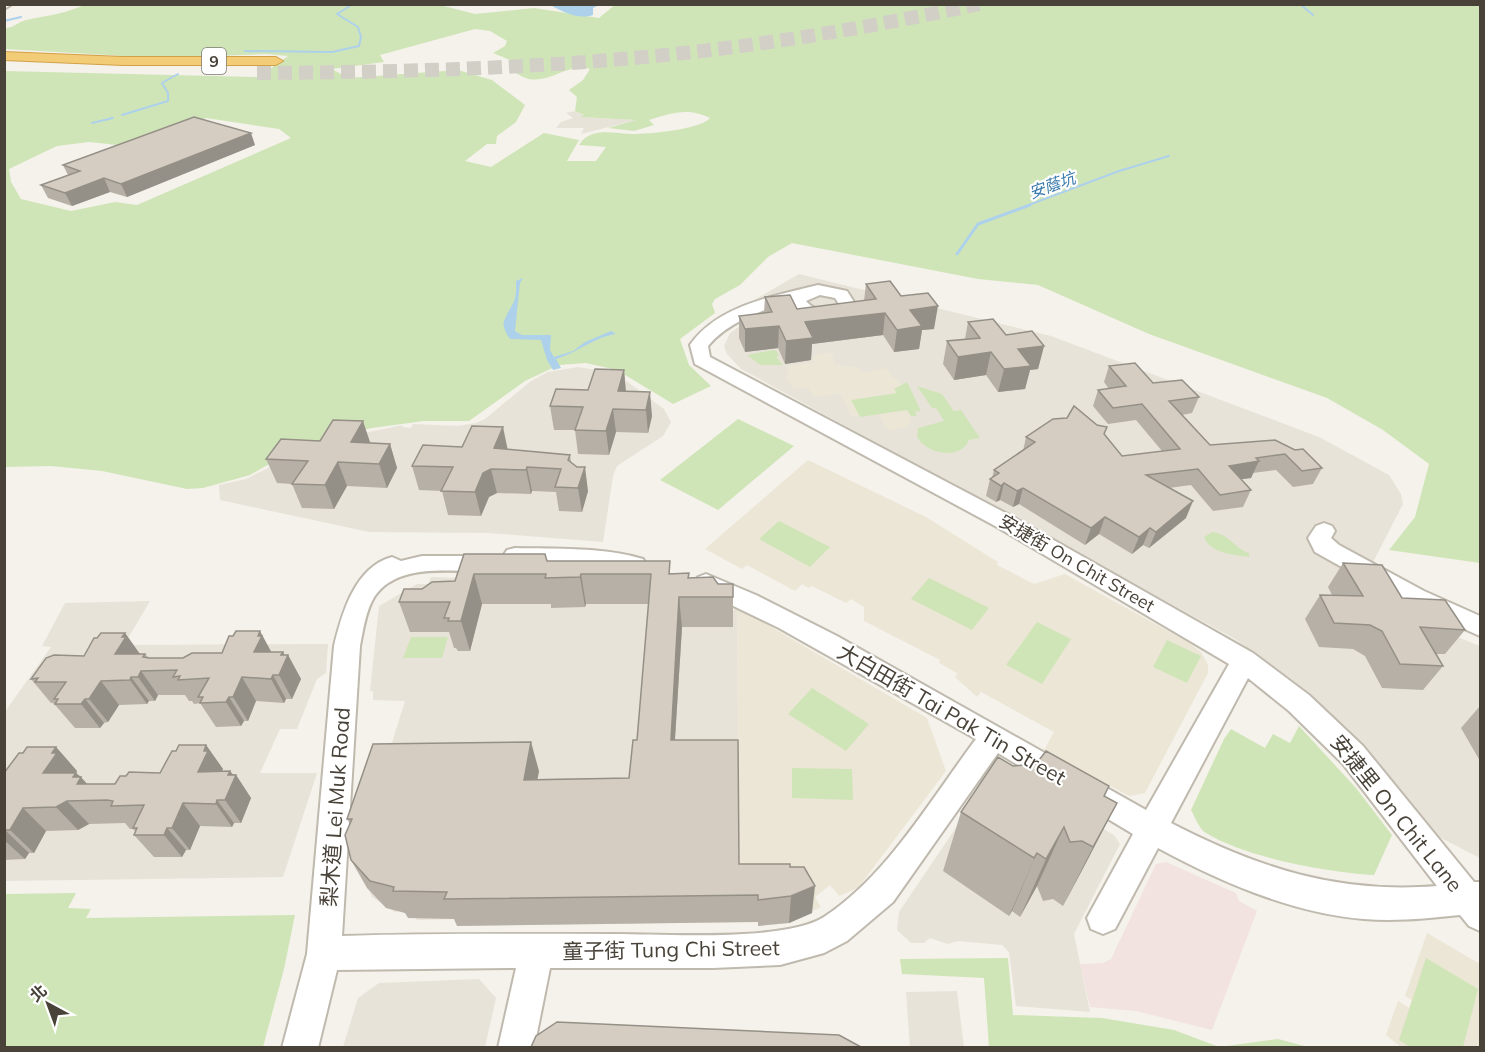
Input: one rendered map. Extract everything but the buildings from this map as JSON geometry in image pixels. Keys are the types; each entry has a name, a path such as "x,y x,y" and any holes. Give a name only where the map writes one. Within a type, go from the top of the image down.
{"highway":[{"name":"9","path":"4,56 123,61 276,61"},
{"name":"9","path":"4,64 257,73"}],"street":[{"name":"安捷街 On Chit Street","path":"761,306 781,304 816,314 833,314 848,305 846,297 838,292 826,290 783,297 761,306 718,328 700,343 698,355 708,366 985,510 1244,660"},
{"path":"803,309 798,301 811,291"},
{"path":"1324,531 1319,538 1323,546 1330,551 1423,601 1480,627"},
{"path":"425,552 590,559 633,564 656,572 586,566 447,563 422,564 381,574 409,556 425,552"},
{"name":"梨木道 Lei Muk Road","path":"300,1047 324,954 347,646 357,603 362,593 381,574"},
{"name":"大白田街 Tai Pak Tin Street","path":"686,578 759,604 994,736 1151,830 1199,855 1239,872 1283,887 1329,898 1377,905 1476,903"},
{"path":"1103,918 1244,660"},
{"name":"安捷里 On Chit Lane","path":"1244,660 1299,703 1353,755 1476,903"},
{"name":"童子街 Tung Chi Street","path":"324,954 395,951 536,952 747,949 780,948 812,940 835,928 882,891 994,736"},
{"path":"516,1047 536,952"}],"shaded area":[{"path":"575,111 585,116 582,117 637,120 581,134 584,128 556,128 561,122 573,118 566,113"},
{"path":"799,274 1051,336 1319,437 1389,475 1401,494 1403,504 1370,568 1455,636 1480,646 1480,858 1439,837 1381,766 1320,704 1294,681 1235,639 741,369 727,354 724,346 730,333 759,313 744,306"},
{"path":"834,352 832,356 835,364 858,368 861,373 887,368 893,378 897,378 902,385 895,389 910,409 909,427 891,430 886,427 879,414 852,417 840,394 813,397 808,387 794,389 791,386 786,376 789,374 786,366 815,362 812,356"},
{"path":"578,367 603,371 625,380 664,409 671,422 663,436 617,466 613,476 603,542 488,533 369,532 220,500 219,485 246,479 288,458 349,436 403,425 402,427 411,428 413,424 458,426 476,423 485,419 531,381 548,372"},
{"path":"808,460 926,517 998,562 997,565 1034,584 1065,574 1188,642 1201,652 1208,665 1208,673 1145,793 1129,796 1044,750 1054,732 981,692 977,697 955,677 957,673 939,663 940,660 864,621 864,607 851,599 846,603 812,586 809,588 802,584 795,591 747,565 742,569 705,549"},
{"path":"431,577 557,581 731,612 737,608 740,922 457,926 458,919 417,920 410,909 395,912 372,897 365,880 381,778 405,701 373,700 373,691 370,691 379,606 417,584 428,584"},
{"path":"150,601 124,645 328,644 326,673 317,679 297,729 280,729 260,773 317,773 283,877 5,881 4,713 51,647 42,646 65,603"},
{"path":"737,607 927,718 946,771 858,888 839,896 830,885 815,897 821,907 789,923 758,926 757,912 739,912"},
{"path":"1024,783 1114,835 1120,844 1074,934 1090,1012 1016,1006 1009,952 1002,945 958,941 948,944 930,938 924,943 911,943 897,930 899,912 982,789"},
{"path":"1166,862 1236,893 1239,901 1257,911 1212,1030 1136,1011 1090,1007 1080,964 1103,963 1111,959 1156,864"},
{"path":"1427,933 1480,964 1480,1047 1401,1047 1386,1035 1398,1001 1409,1008 1412,1000 1405,996"},
{"path":"479,979 496,998 485,1047 343,1047 358,998 379,983"},
{"path":"957,991 964,1047 910,1047 906,992"}],"green space":[{"path":"87,4 436,4 475,14 534,8 599,18 616,4 1480,5 1480,563 1389,550 1415,517 1429,464 1383,430 1327,398 1149,334 1038,285 978,279 792,243 768,257 740,285 715,299 712,304 715,313 680,339 689,365 711,386 673,404 617,370 586,363 559,365 525,381 469,421 424,421 372,428 328,438 285,455 250,475 203,488 187,489 102,471 51,466 5,467 4,71 259,77 288,56 266,54 160,58 5,49 5,28 26,20","holes":["475,29 490,31 507,41 505,46 493,53 520,64 515,72 525,78 535,80 581,67 590,69 583,80 569,90 577,97 575,111 584,115 580,117 636,120 608,128 634,131 654,125 649,120 680,112 710,118 696,126 673,131 640,134 603,132 590,135 579,145 606,147 596,161 567,161 579,140 544,133 491,167 465,161 487,144 496,144 497,136 516,122 525,105 492,80 458,70 348,78 332,69 384,62 380,55","206,118 279,129 291,138 137,205 115,202 71,211 21,199 11,182 9,169 57,146 89,142 117,145"]},
{"path":"777,351 779,356 776,357 783,365 760,365 747,355"},
{"path":"907,382 921,411 915,412 917,416 911,416 907,410 860,417 851,400 897,393 894,389"},
{"path":"917,386 942,394 954,411 961,410 980,438 969,440 965,447 951,453 935,451 921,443 917,437 918,428 944,421"},
{"path":"738,419 794,446 718,510 660,480"},
{"path":"779,521 830,547 810,567 759,539"},
{"path":"1212,532 1227,538 1249,553 1249,557 1211,547 1204,537"},
{"path":"929,578 989,608 972,630 911,599"},
{"path":"1037,622 1071,639 1042,684 1006,665"},
{"path":"411,637 448,637 442,658 403,658"},
{"path":"1167,640 1201,656 1187,683 1153,667"},
{"path":"812,688 869,724 846,751 788,714"},
{"path":"1299,726 1356,788 1392,835 1374,875 1311,867 1243,850 1206,833 1201,829 1191,810 1224,739 1231,729 1265,748 1273,734 1290,743"},
{"path":"792,768 852,769 853,800 792,798"},
{"path":"76,893 68,908 91,909 86,918 295,915 284,969 263,1047 5,1047 5,894"},
{"path":"1008,958 1013,1015 1102,1018 1174,1030 1219,1047 989,1047 984,978 902,974 900,959"},
{"path":"1426,958 1478,989 1463,1047 1410,1047 1399,1040"},
{"path":"1278,1039 1308,1047 1219,1047"}],"water":[{"path":"550,5 599,5 593,8 593,15 582,17 565,13"},
{"path":"523,278 520,283 515,331 522,335 551,335 550,350 554,357 573,351 585,342 611,331 616,334 600,338 571,353 556,359 561,368 553,370 547,360 541,340 510,339 504,328 504,321 515,299 516,281"}],"waterway":[{"path":"245,51 332,52 359,46 361,37 358,27 337,14 353,4"},
{"path":"1300,4 1313,15"},
{"path":"4,21 21,17"},
{"path":"122,115 168,101 168,93 162,83 178,74"},
{"path":"92,123 113,118"},
{"name":"安蔭坑","path":"1026,206 1119,171 1169,156"},
{"name":"安蔭坑","path":"957,254 978,224 1030,205"}],"tunnel":[{"path":"257,73 484,68 654,56 812,36 979,4"}]}
